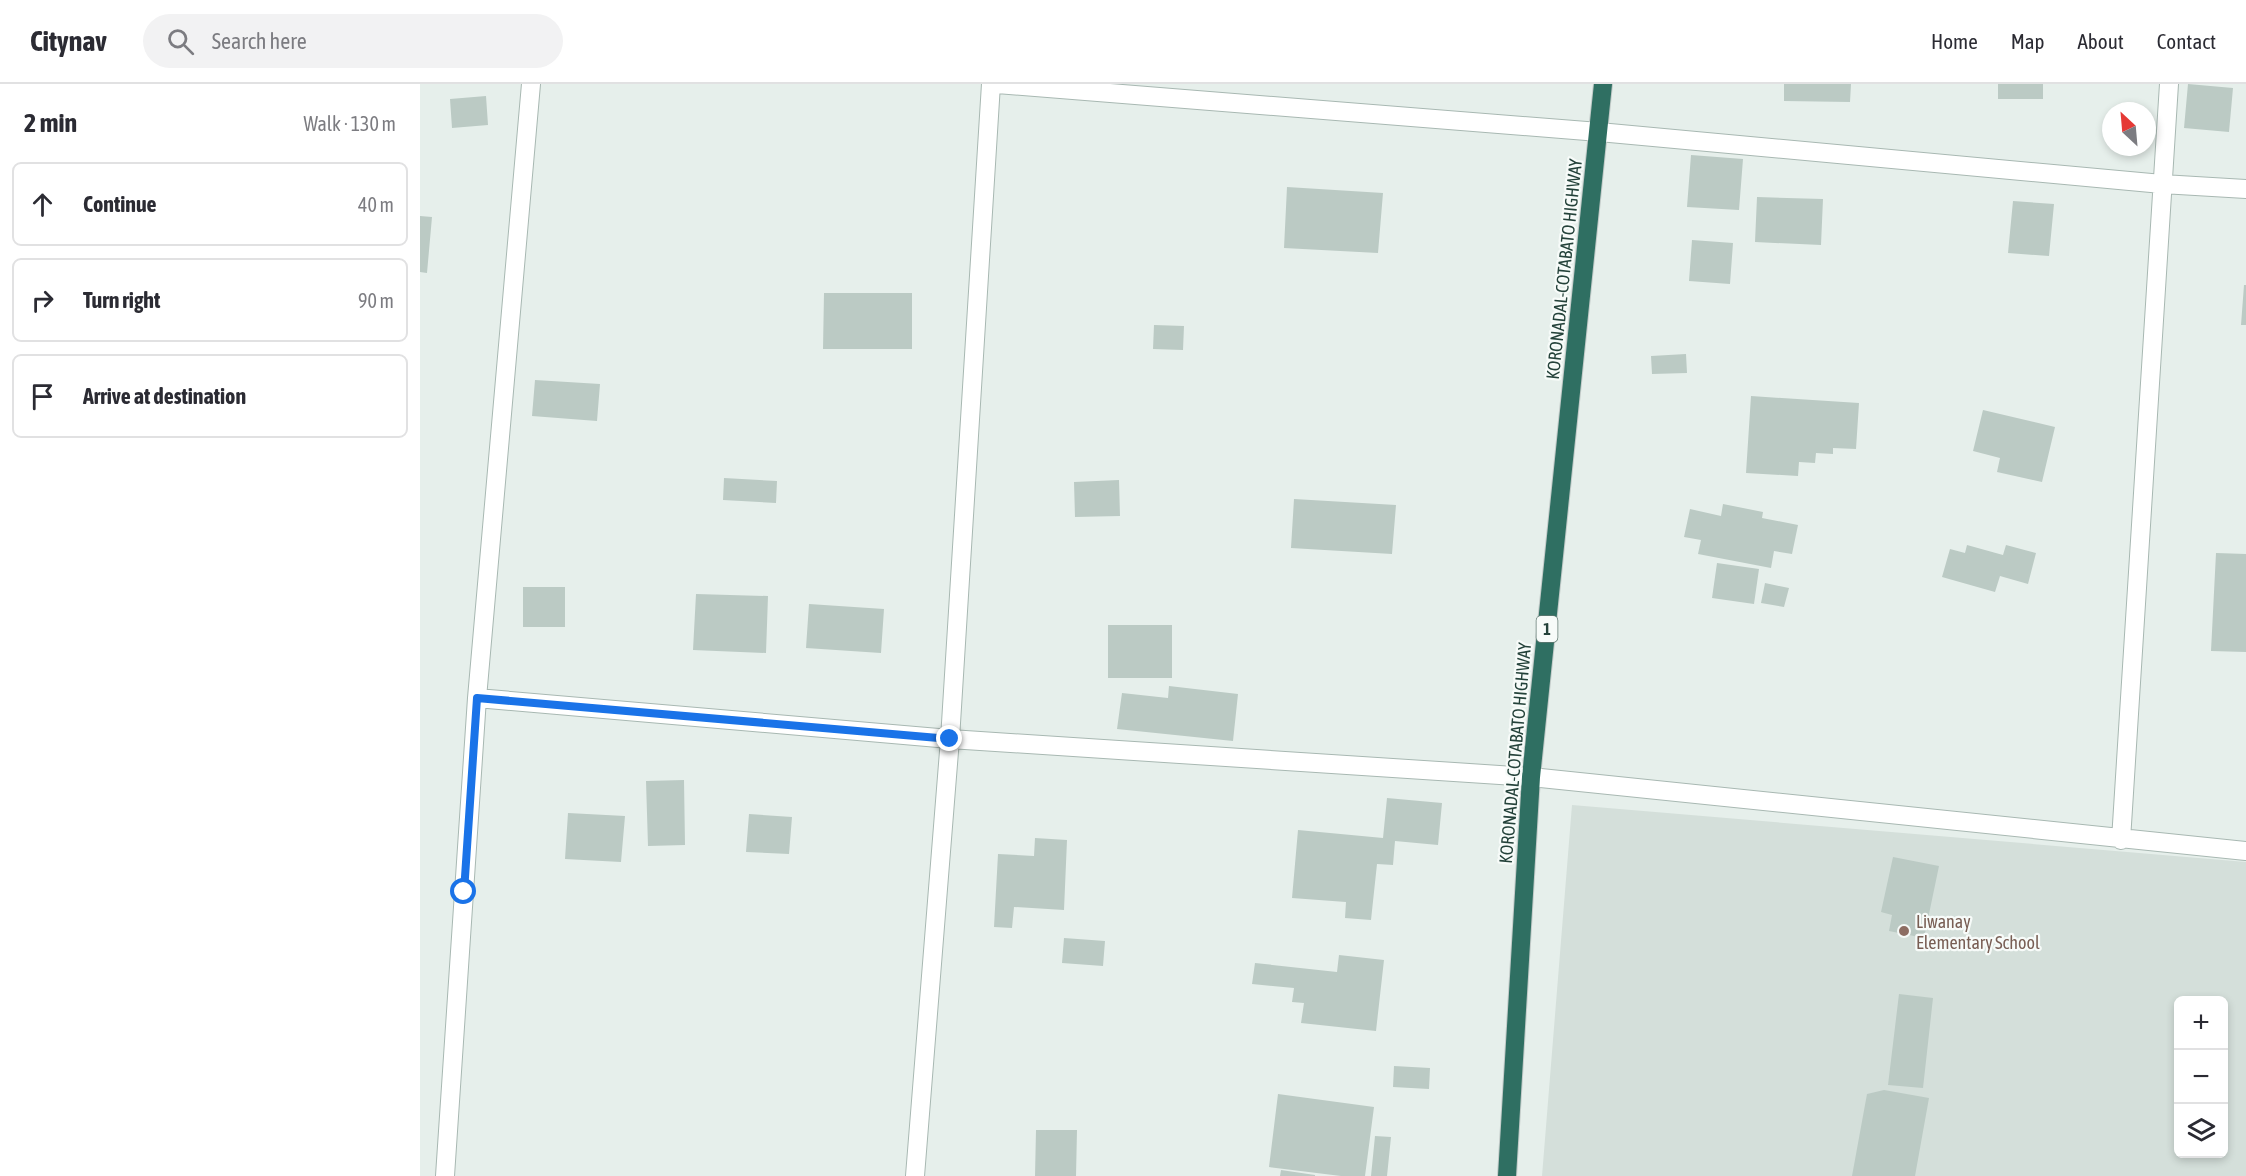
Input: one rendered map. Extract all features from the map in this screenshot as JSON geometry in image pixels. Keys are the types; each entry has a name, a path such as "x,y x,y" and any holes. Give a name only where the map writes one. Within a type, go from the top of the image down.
{"highway":[{"name":"KORONADAL-COTABATO HIGHWAY","path":"1507,1176 1531,777 1603,84"}],"street":[{"path":"445,1176 477,698 531,84"},
{"path":"915,1176 950,739 991,84"},
{"path":"997,84 1599,132 2162,184 2246,189"},
{"path":"2121,840 2169,84"},
{"path":"477,698 950,739 1531,777 2121,840 2246,851"}],"shaded area":[{"name":"Liwanay Elementary School","path":"1572,805 2246,862 2246,1176 1542,1176"}],"building":[{"path":"1784,84 1851,84 1850,102 1784,101"},
{"path":"1998,84 2043,84 2043,99 1998,99"},
{"path":"2188,84 2233,88 2229,132 2184,128"},
{"path":"486,96 488,125 452,128 450,99"},
{"path":"1691,155 1743,159 1739,210 1687,207"},
{"path":"1287,187 1383,193 1378,253 1284,248"},
{"path":"1757,197 1823,199 1821,245 1755,242"},
{"path":"2013,201 2054,204 2049,256 2008,253"},
{"path":"420,216 432,217 427,273 420,272"},
{"path":"1692,240 1733,243 1730,284 1689,281"},
{"path":"2244,285 2246,285 2246,325 2241,325"},
{"path":"824,293 912,293 912,349 823,349"},
{"path":"1154,325 1184,326 1183,350 1153,349"},
{"path":"1686,354 1687,373 1652,374 1651,356"},
{"path":"535,380 600,384 597,421 532,416"},
{"path":"1751,396 1859,403 1856,449 1833,448 1833,454 1816,453 1815,463 1799,462 1798,476 1746,473"},
{"path":"1983,410 2055,427 2042,482 1997,472 2000,458 1973,451"},
{"path":"724,478 777,481 776,503 723,500"},
{"path":"1119,480 1120,516 1075,517 1074,482"},
{"path":"1294,499 1396,505 1392,554 1291,548"},
{"path":"1723,504 1763,512 1762,518 1798,525 1792,554 1774,551 1771,568 1698,554 1701,540 1684,537 1690,509 1721,516"},
{"path":"1967,545 2003,555 2006,545 2036,553 2028,584 2000,576 1995,592 1942,577 1950,549 1965,553"},
{"path":"2216,553 2246,554 2246,652 2211,651"},
{"path":"1717,563 1759,569 1754,604 1712,598"},
{"path":"1765,583 1789,588 1784,607 1761,603"},
{"path":"523,587 565,587 565,627 523,627"},
{"path":"696,594 768,596 766,653 693,650"},
{"path":"809,604 884,609 881,653 806,648"},
{"path":"1108,625 1172,625 1172,678 1108,678"},
{"path":"1169,686 1238,694 1233,741 1117,729 1122,693 1168,698"},
{"path":"684,780 685,845 648,846 646,781"},
{"path":"1387,798 1442,803 1438,845 1395,841 1393,865 1377,864 1371,920 1345,918 1346,902 1292,898 1298,830 1383,838"},
{"path":"568,813 625,816 621,862 565,859"},
{"path":"749,814 792,817 789,854 746,852"},
{"path":"1035,838 1067,840 1064,910 1014,907 1012,928 994,927 998,854 1034,856"},
{"path":"1893,857 1939,866 1924,938 1889,931 1892,915 1881,912"},
{"path":"1064,938 1105,941 1103,966 1062,963"},
{"path":"1339,955 1384,960 1376,1031 1301,1023 1304,1003 1292,1002 1294,988 1252,984 1255,963 1337,972"},
{"path":"1899,994 1933,998 1923,1088 1888,1085"},
{"path":"1394,1066 1430,1068 1429,1089 1393,1087"},
{"path":"1884,1090 1929,1098 1915,1176 1852,1176 1867,1094"},
{"path":"1278,1094 1374,1107 1365,1176 1341,1176 1269,1167"},
{"path":"1036,1130 1077,1130 1076,1176 1035,1176"},
{"path":"1375,1136 1391,1137 1387,1176 1371,1176"},
{"path":"1281,1170 1315,1175 1315,1176 1280,1176"}],"place":[{"name":"Liwanay Elementary School","path":"1904,931"}],"route":[{"path":"464,892 477,698 950,739"}]}
